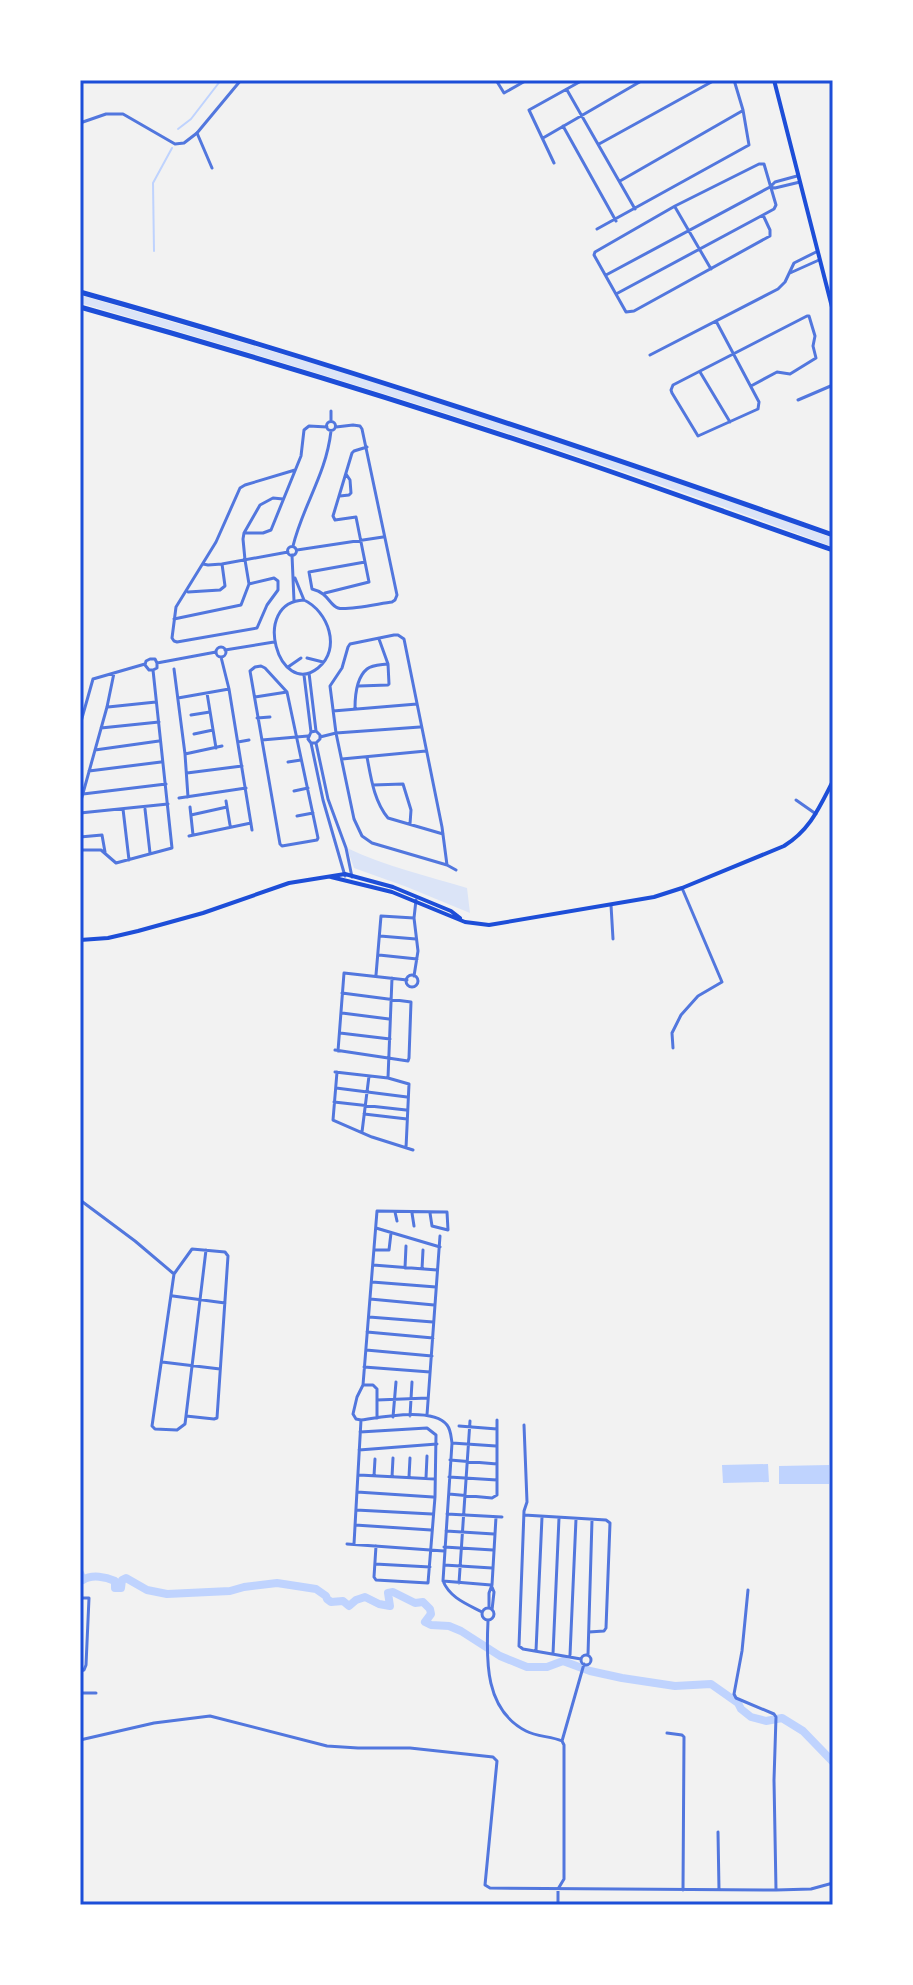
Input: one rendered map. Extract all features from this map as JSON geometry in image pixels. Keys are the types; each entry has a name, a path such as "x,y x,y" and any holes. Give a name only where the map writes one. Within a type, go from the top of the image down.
{"highway":[{"path":"80,292 275,348 511,423 833,535"},
{"path":"80,307 439,415 833,550"}],"main road":[{"path":"774,80 833,311"},
{"path":"80,940 138,931 203,913 289,883 331,877 352,878 417,900 465,922 489,925 654,897 784,846 804,831 833,781"}],"street":[{"path":"80,123 106,114 123,114 175,144 184,143 197,133 241,80"},
{"path":"496,80 504,93 527,80"},
{"path":"554,163 529,110 583,80"},
{"path":"543,138 643,80"},
{"path":"599,144 715,80"},
{"path":"597,229 748,146 750,142 734,80"},
{"path":"567,90 635,209"},
{"path":"620,181 743,110"},
{"path":"562,125 616,221"},
{"path":"197,133 212,168"},
{"path":"616,294 775,207 764,164 761,163 675,206 594,255 624,310 630,313 770,236 763,215"},
{"path":"784,179 786,185"},
{"path":"606,275 775,182 799,179"},
{"path":"770,187 799,179"},
{"path":"675,206 711,269"},
{"path":"650,355 778,289 794,263 819,251"},
{"path":"806,257 809,264"},
{"path":"790,273 821,259"},
{"path":"716,321 733,355 751,386 759,407 699,436 671,390 673,385 700,372 733,355 809,316 815,336 813,346 816,358 790,374 777,372 751,386"},
{"path":"700,372 730,422"},
{"path":"798,400 833,385"},
{"path":"327,427 331,421 331,411"},
{"path":"331,421 336,427"},
{"path":"244,533 270,531 302,452 304,430 309,426 327,427 331,431"},
{"path":"203,564 290,554 295,548 300,522 328,454 331,431 336,427 360,426 396,589 395,600 342,609 337,608 323,593 312,589"},
{"path":"323,593 368,583 356,517 333,518 352,453 367,447"},
{"path":"249,584 274,578 279,586 257,628 177,642 172,638 176,607 216,542 242,486 295,470"},
{"path":"339,496 351,493 346,474"},
{"path":"174,619 239,606 249,584 244,533 260,505 273,498 283,499"},
{"path":"312,589 303,598 294,601 279,616 274,631 274,642 287,668 304,675 323,662 330,642 328,627 317,609 303,598 289,548 383,537"},
{"path":"312,589 309,572 365,562"},
{"path":"186,592 223,588 222,564"},
{"path":"294,574 294,601"},
{"path":"447,865 404,639 398,635 350,644 342,668 330,686 336,733 354,819 362,836 372,843 456,870"},
{"path":"359,686 388,685 390,681 379,639"},
{"path":"157,663 216,652 221,647 225,650 274,642"},
{"path":"221,657 225,655 225,650"},
{"path":"216,652 221,657 229,689 252,830"},
{"path":"80,725 92,680 145,664 152,658 157,663"},
{"path":"287,668 304,658 323,662"},
{"path":"153,670 157,668 157,663"},
{"path":"145,664 147,669 153,670"},
{"path":"355,708 355,693 361,678 370,667 388,664"},
{"path":"259,666 265,668 287,692 317,840 280,844 255,697 250,671 259,666"},
{"path":"174,669 188,797"},
{"path":"80,850 98,849 116,863 172,848 153,670"},
{"path":"80,804 114,673"},
{"path":"309,673 312,733"},
{"path":"304,675 323,800 345,877"},
{"path":"178,698 229,689"},
{"path":"255,697 287,692"},
{"path":"207,693 216,748"},
{"path":"107,707 156,702"},
{"path":"333,711 417,704"},
{"path":"191,715 210,712"},
{"path":"257,718 270,717"},
{"path":"101,728 159,722"},
{"path":"314,743 320,737 336,733 421,727"},
{"path":"194,734 213,730"},
{"path":"262,740 312,733 320,737"},
{"path":"238,742 249,740"},
{"path":"95,750 161,741"},
{"path":"314,743 352,878"},
{"path":"185,754 222,746"},
{"path":"342,759 426,751"},
{"path":"367,757 377,800 384,814 388,818 443,834"},
{"path":"288,762 301,760"},
{"path":"89,771 163,761"},
{"path":"187,773 242,766"},
{"path":"83,794 166,784"},
{"path":"373,785 403,784 411,810 410,824"},
{"path":"179,798 246,788"},
{"path":"294,791 308,788"},
{"path":"796,800 816,814"},
{"path":"226,801 231,826"},
{"path":"80,813 168,804"},
{"path":"145,807 150,853"},
{"path":"190,807 191,835 251,823"},
{"path":"191,815 227,807"},
{"path":"123,809 129,860"},
{"path":"297,816 313,813"},
{"path":"332,830 338,828"},
{"path":"80,837 102,835 105,852"},
{"path":"341,860 348,859"},
{"path":"673,1048 672,1033 681,1015 698,996 722,982 682,888"},
{"path":"407,980 408,985 414,987 418,982 414,976 418,947 414,918 417,900"},
{"path":"611,905 613,939"},
{"path":"376,975 383,915 414,918"},
{"path":"380,936 416,939"},
{"path":"379,955 417,959"},
{"path":"342,993 411,1002 409,1060 336,1050 344,973 407,980"},
{"path":"407,980 409,976 414,976"},
{"path":"388,1078 392,978"},
{"path":"342,1013 391,1019"},
{"path":"340,1033 390,1039"},
{"path":"406,1148 408,1082 336,1072 330,1119 361,1132 406,1148 413,1150"},
{"path":"361,1132 369,1076"},
{"path":"336,1088 408,1097"},
{"path":"334,1102 408,1110"},
{"path":"364,1114 407,1119"},
{"path":"80,1200 174,1274"},
{"path":"376,1204 363,1385 353,1414 361,1420 427,1415 447,1424 452,1443 443,1581 452,1595 482,1612"},
{"path":"447,1206 448,1230"},
{"path":"377,1211 447,1212"},
{"path":"395,1212 397,1221"},
{"path":"412,1213 414,1226"},
{"path":"430,1213 432,1226 455,1233"},
{"path":"376,1228 440,1247"},
{"path":"375,1250 389,1250 391,1233"},
{"path":"427,1415 440,1236"},
{"path":"405,1268 406,1246"},
{"path":"186,1416 217,1418 228,1256 225,1252 206,1250 192,1249 174,1274 153,1428 177,1430 185,1424 206,1250"},
{"path":"422,1269 423,1250"},
{"path":"373,1265 439,1270"},
{"path":"372,1282 437,1287"},
{"path":"171,1296 225,1303"},
{"path":"370,1299 435,1305"},
{"path":"369,1317 434,1322"},
{"path":"367,1332 433,1338"},
{"path":"366,1350 432,1356"},
{"path":"162,1362 220,1369"},
{"path":"364,1367 430,1372"},
{"path":"393,1417 396,1382"},
{"path":"410,1416 412,1382"},
{"path":"363,1385 377,1389 377,1418"},
{"path":"377,1400 428,1398"},
{"path":"354,1544 361,1420"},
{"path":"448,1494 495,1498 497,1495 497,1420"},
{"path":"459,1583 470,1421"},
{"path":"524,1425 527,1502 519,1644 523,1649 581,1659"},
{"path":"459,1426 497,1429"},
{"path":"360,1432 427,1428 436,1435 429,1581 426,1584 379,1581 374,1577 376,1546"},
{"path":"452,1443 497,1446"},
{"path":"359,1450 437,1444"},
{"path":"426,1478 427,1456"},
{"path":"392,1477 393,1458"},
{"path":"409,1477 410,1458"},
{"path":"374,1476 375,1459"},
{"path":"450,1460 497,1464"},
{"path":"359,1475 435,1479"},
{"path":"449,1477 497,1480"},
{"path":"357,1492 435,1497"},
{"path":"356,1510 433,1514"},
{"path":"447,1514 502,1517"},
{"path":"524,1515 606,1520 610,1525 606,1628 601,1632 589,1632"},
{"path":"488,1621 493,1618 496,1517"},
{"path":"536,1651 542,1517"},
{"path":"553,1654 559,1517"},
{"path":"570,1656 576,1519"},
{"path":"584,1666 591,1661 588,1655 592,1520"},
{"path":"355,1525 433,1530"},
{"path":"446,1531 495,1534"},
{"path":"347,1544 431,1550 494,1550"},
{"path":"375,1564 430,1567"},
{"path":"444,1565 493,1569"},
{"path":"443,1581 492,1586"},
{"path":"748,1590 734,1696 770,1712 776,1720 776,1890"},
{"path":"80,1598 89,1598 86,1668 80,1671"},
{"path":"482,1612 491,1609"},
{"path":"482,1612 483,1618 488,1621"},
{"path":"488,1621 486,1653 495,1699 512,1722 531,1734 562,1741"},
{"path":"80,1656 87,1655"},
{"path":"581,1659 588,1655"},
{"path":"558,1905 558,1889 564,1879 562,1741 584,1666 581,1659"},
{"path":"80,1693 96,1693"},
{"path":"80,1740 154,1723 210,1716 327,1746 410,1748 493,1757 497,1761 485,1885 490,1888 776,1890 811,1889 832,1883 833,1890"},
{"path":"667,1733 684,1737 683,1890"},
{"path":"718,1832 719,1890"}],"shaded area":[{"path":"80,295 384,384 684,484 833,538 833,547 647,480 459,418 80,303"},
{"path":"347,848 467,888 470,913 354,868"}],"water":[{"path":"768,1464 769,1482 723,1483 722,1465"},
{"path":"829,1465 829,1484 779,1484 779,1466"}],"waterway":[{"path":"178,129 191,119 221,80"},
{"path":"154,251 153,183 172,148"},
{"path":"80,1573 83,1580 99,1577 115,1581 115,1588 121,1588 122,1580 126,1578 147,1590 167,1594 230,1591 277,1583 316,1589 331,1602 343,1601 349,1606 365,1597 390,1606 388,1593 393,1592 415,1603 423,1602 431,1614 425,1622 461,1631 500,1656 527,1667 547,1667 563,1661 622,1678 675,1686 711,1684 738,1703 751,1717 766,1721 782,1718 803,1731 833,1762"}]}
